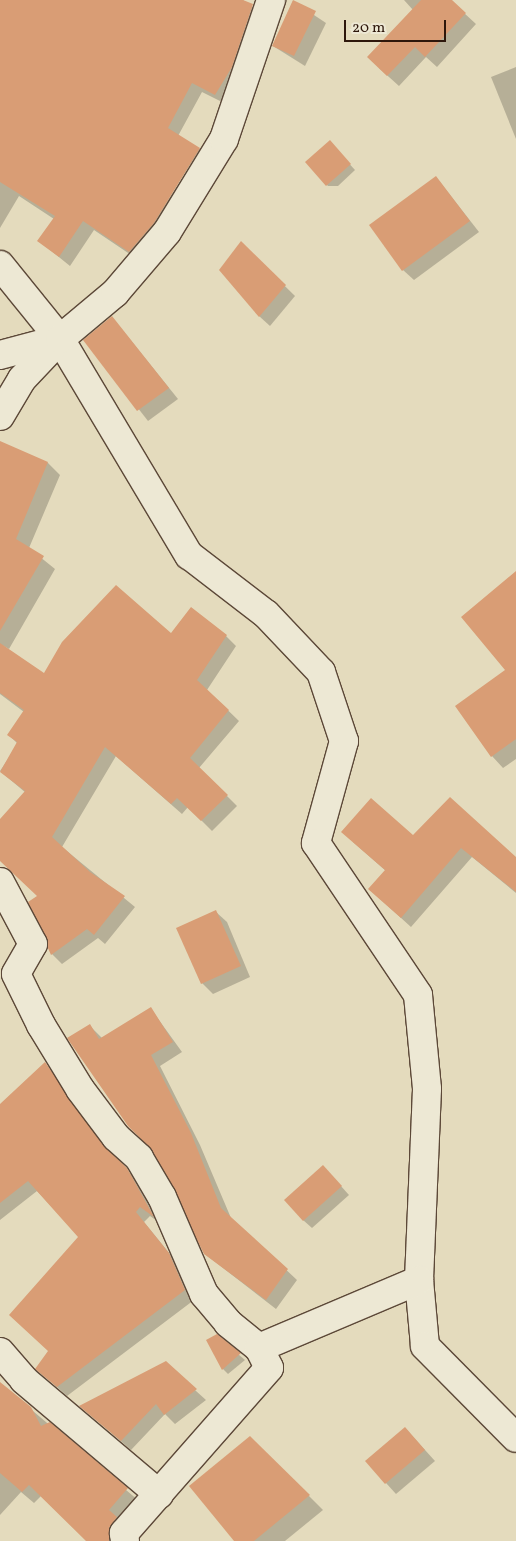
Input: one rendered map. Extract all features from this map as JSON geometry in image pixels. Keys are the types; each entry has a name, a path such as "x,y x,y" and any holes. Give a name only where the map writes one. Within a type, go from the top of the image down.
{"street":[{"path":"0,416 22,379 60,339 115,293 167,232 224,139 271,0"},
{"path":"0,265 60,339 189,555 266,614 321,672 344,741 316,843 418,995 427,1089 419,1280 425,1346 516,1438"},
{"path":"0,355 60,339"},
{"path":"0,882 33,944 16,974 42,1025 80,1089 143,1166 204,1294 228,1323 260,1348 269,1368 124,1534 124,1541"},
{"path":"260,1348 419,1280"},
{"path":"0,1352 24,1380 159,1494"}],"building":[{"path":"0,0 243,0 253,4 232,67 215,95 192,83 168,128 200,148 154,223 129,252 83,221 59,257 37,241 55,216 0,182"},
{"path":"293,0 316,11 294,56 272,46"},
{"path":"421,0 452,0 466,13 425,57 415,47 387,76 367,57"},
{"path":"330,140 351,164 326,186 305,162"},
{"path":"436,176 470,221 402,271 369,225"},
{"path":"241,241 286,285 259,317 219,270"},
{"path":"112,316 169,388 137,411 83,340"},
{"path":"0,441 48,462 16,539 44,556 0,631"},
{"path":"516,571 516,739 491,757 455,706 505,670 461,617"},
{"path":"116,585 171,633 191,607 227,635 197,680 229,710 190,758 228,795 201,821 177,798 171,804 105,747 52,837 90,872 125,896 94,935 87,929 51,955 28,902 37,896 0,861 0,819 25,791 0,772 17,742 7,735 24,710 0,693 0,643 44,673 62,642"},
{"path":"450,797 516,857 516,892 461,848 401,918 368,889 385,870 341,832 371,798 413,835"},
{"path":"216,910 241,966 201,984 176,928"},
{"path":"151,1007 173,1042 151,1055 191,1133 221,1208 288,1269 266,1300 204,1254 152,1150 128,1126 67,1038 90,1024 99,1039"},
{"path":"45,1062 104,1146 127,1168 154,1217 140,1207 136,1212 169,1253 185,1290 57,1387 35,1369 48,1351 9,1315 78,1237 28,1181 0,1203 0,1104"},
{"path":"323,1165 342,1186 303,1221 284,1200"},
{"path":"217,1334 241,1353 222,1370 206,1340"},
{"path":"166,1361 197,1389 164,1415 156,1404 121,1441 79,1406"},
{"path":"0,1382 31,1407 41,1426 50,1422 128,1488 109,1510 117,1517 109,1528 109,1541 86,1541 29,1485 22,1492 0,1473"},
{"path":"405,1427 425,1450 385,1484 365,1461"},
{"path":"250,1436 310,1495 254,1541 234,1541 189,1486"}]}
